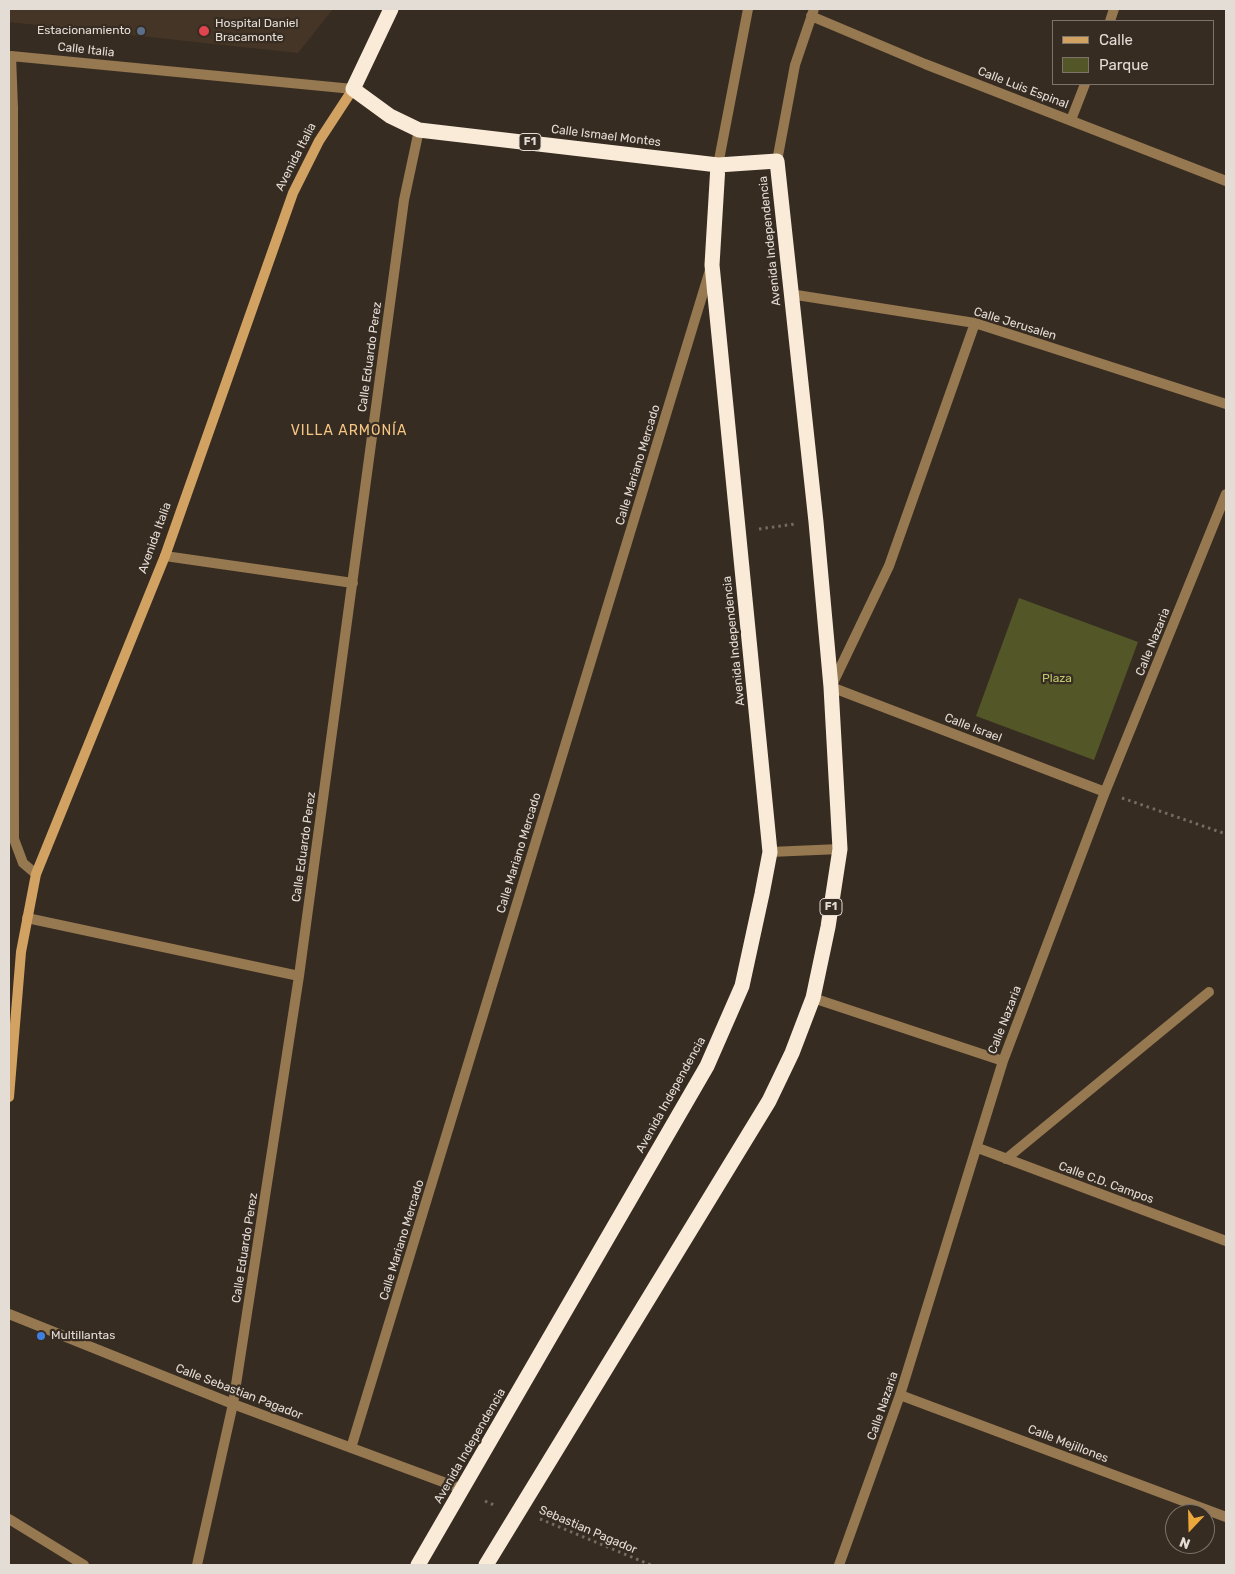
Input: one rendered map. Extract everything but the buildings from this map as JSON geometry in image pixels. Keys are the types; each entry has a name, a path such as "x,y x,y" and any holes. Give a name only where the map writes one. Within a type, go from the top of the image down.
{"highway":[{"name":"Avenida Italia","path":"353,89 391,9"},
{"name":"Calle Ismael Montes","path":"353,89 390,116 419,130 718,165"},
{"name":"Avenida Independencia","path":"418,1565 707,1066 742,986 770,852 712,264 718,165 777,161 816,522 831,686 840,849 828,927 813,998 792,1054 769,1101 486,1565"}],"main road":[{"name":"Avenida Italia","path":"9,1097 21,952 36,874 165,556 294,193 319,141 353,89"}],"street":[{"path":"718,165 748,9"},
{"path":"777,161 794,66 812,12"},
{"name":"Calle Luis Espinal","path":"812,12 924,64 1226,181"},
{"name":"Calle Italia","path":"36,874 24,863 14,839 10,55 353,89"},
{"path":"1071,120 1085,85"},
{"name":"Calle Eduardo Perez","path":"197,1565 234,1404 299,976 404,200 419,130"},
{"name":"Calle Mariano Mercado","path":"351,1448 712,264"},
{"name":"Calle Jerusalen","path":"790,294 975,323 1226,404"},
{"path":"831,686 889,566 975,323"},
{"name":"Calle Nazaria","path":"839,1565 900,1395 978,1148 1003,1061 1105,792 1226,494"},
{"path":"165,556 353,583"},
{"name":"Calle Israel","path":"831,686 1105,792"},
{"path":"770,852 840,849"},
{"path":"27,918 299,976"},
{"path":"1006,1159 1208,992"},
{"path":"813,998 1003,1061"},
{"name":"Calle C.D. Campos","path":"978,1148 1226,1241"},
{"name":"Calle Sebastian Pagador","path":"9,1314 234,1404 462,1489"},
{"name":"Calle Mejillones","path":"900,1395 1226,1517"},
{"path":"9,1518 84,1565"}],"path":[{"path":"738,532 816,522"},
{"path":"1105,792 1226,834"},
{"path":"486,1501 497,1506"},
{"name":"Sebastian Pagador","path":"519,1510 651,1565"}],"shaded area":[{"name":"Hospital Daniel Bracamonte","path":"9,9 333,9 298,53 9,22"}],"green space":[{"name":"Plaza","path":"1019,598 1138,642 1094,760 976,716"}],"place":[{"name":"Estacionamiento","path":"141,31"},
{"name":"Hospital Daniel Bracamonte","path":"204,31"},
{"name":"Multillantas","path":"41,1336"}],"district":[{"name":"VILLA ARMONÍA","path":"349,431"}]}
